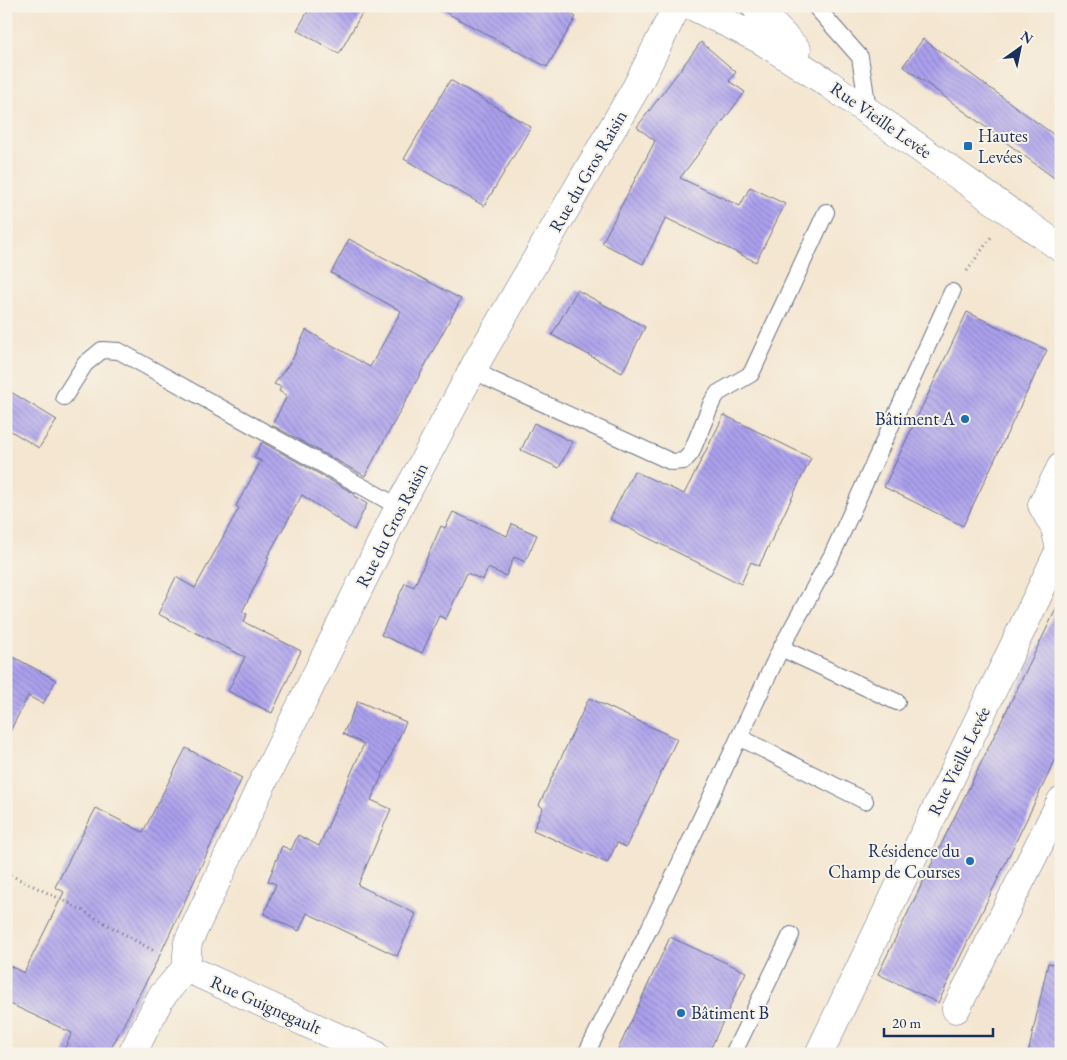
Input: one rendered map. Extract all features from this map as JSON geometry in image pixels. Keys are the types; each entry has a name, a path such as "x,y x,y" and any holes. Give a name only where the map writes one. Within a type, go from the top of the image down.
{"street":[{"name":"Rue du Gros Raisin","path":"186,968 188,942 261,786 399,507 473,369 637,86 677,6"},
{"name":"Rue Vieille Levée","path":"692,6 761,40 830,84 1061,248"},
{"path":"756,6 830,84"},
{"name":"Rue Vieille Levée","path":"819,1054 1060,549 1055,528 1042,505 1061,467"},
{"path":"956,1008 1061,801"},
{"path":"132,1054 161,997 186,968"},
{"name":"Rue Guignegault","path":"186,968 374,1054"}],"lane":[{"path":"815,6 860,57 868,110"},
{"path":"473,369 492,380 672,462 684,461 691,453 712,402 718,393 751,374 826,212"},
{"path":"586,1054 650,927 781,648 832,555 952,292"},
{"path":"64,397 84,364 102,350 119,351 399,507"},
{"path":"781,648 897,702"},
{"path":"739,737 865,801"},
{"path":"733,1054 791,936"}],"path":[{"path":"952,292 997,229"},
{"path":"6,873 73,905 186,968"}],"water":[{"path":"6,6 15,6 6,49"}],"building":[{"path":"311,6 366,6 339,54 297,30"},
{"path":"434,6 557,6 576,17 547,67"},
{"path":"923,39 1061,140 1061,183 903,66"},
{"path":"701,42 736,72 729,81 745,92 680,178 740,206 750,187 785,204 756,262 666,218 643,264 602,243 655,141 637,127"},
{"path":"450,80 531,127 484,206 404,159"},
{"path":"349,239 461,299 365,476 272,425 287,396 279,391 281,387 274,384 292,360 306,330 370,367 401,311 331,273"},
{"path":"577,290 645,327 622,373 552,335"},
{"name":"Bâtiment A","path":"967,312 1047,350 963,526 884,487"},
{"path":"6,389 57,420 39,448 6,428"},
{"path":"724,415 811,458 759,566 751,562 741,584 610,519 634,471 684,494"},
{"path":"534,423 572,442 559,468 521,450"},
{"path":"262,442 355,494 354,496 367,504 354,530 302,495 267,557 269,558 242,612 247,614 244,622 301,651 272,713 228,691 245,657 158,614 176,577 195,588 239,508 236,506 261,461 254,458"},
{"path":"453,512 507,536 512,524 537,535 525,562 514,557 506,576 488,568 483,580 467,573 446,619 439,616 422,653 381,635 405,583 414,587 441,526 445,528"},
{"name":"Résidence du Champ de Courses","path":"1061,599 1061,748 938,1003 878,974"},
{"path":"6,653 56,680 43,704 28,696 6,739"},
{"path":"589,698 677,739 626,847 617,843 607,863 533,830 543,808 539,805"},
{"path":"358,701 406,722 371,800 391,809 358,885 416,914 397,956 307,913 299,931 264,914 276,884 268,881 282,846 291,850 298,835 319,846 364,744 343,734"},
{"path":"186,748 242,778 158,959 108,1054 62,1054 72,1033 6,1002 6,964 24,973 64,892 55,887 96,808 143,832"},
{"name":"Bâtiment B","path":"670,937 746,972 708,1054 616,1054"},
{"path":"1048,963 1061,965 1061,1054 1028,1054"}],"place":[{"name":"Hautes Levées","path":"968,146"},
{"name":"Bâtiment A","path":"965,419"},
{"name":"Résidence du Champ de Courses","path":"970,861"},
{"name":"Bâtiment B","path":"681,1013"}]}
